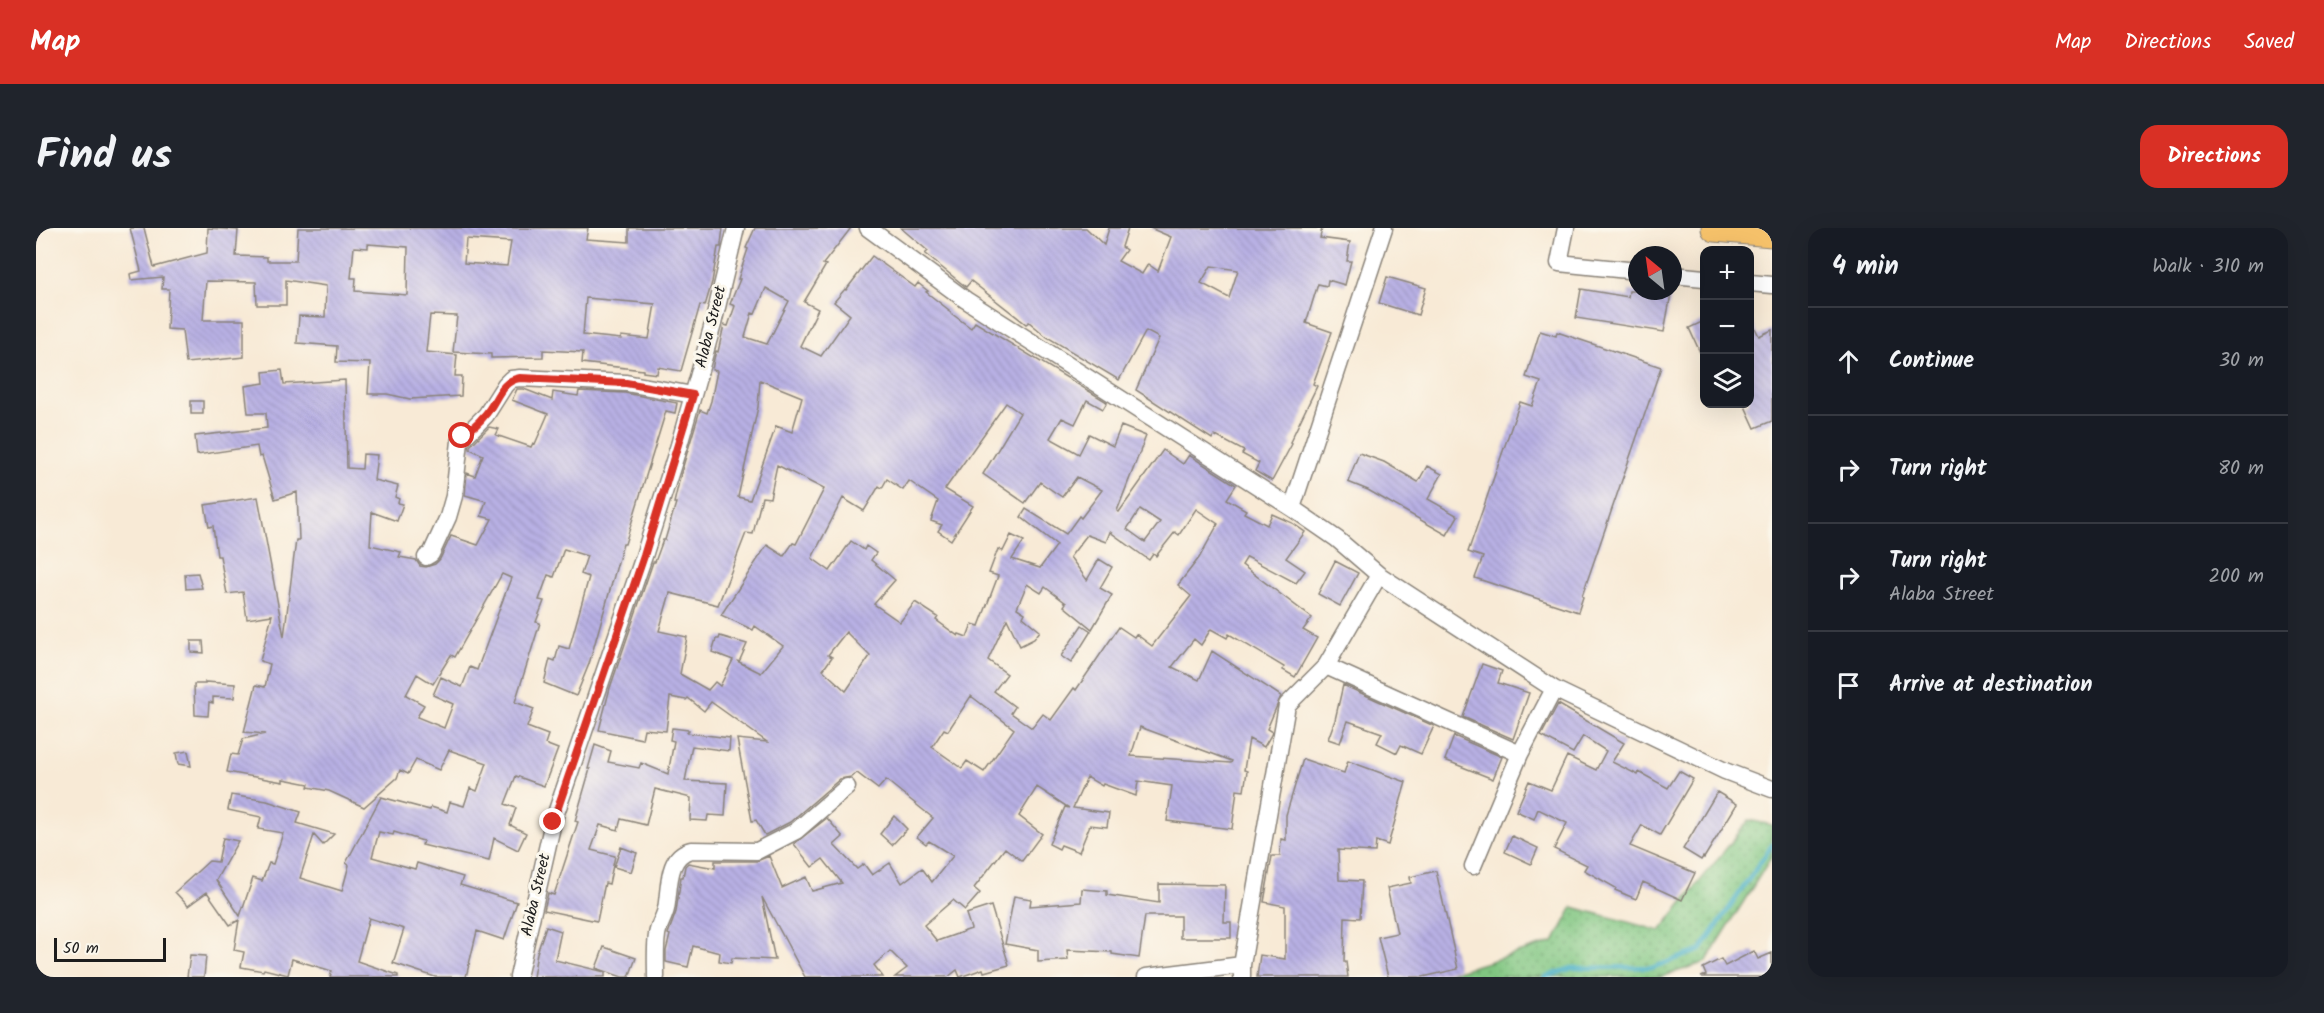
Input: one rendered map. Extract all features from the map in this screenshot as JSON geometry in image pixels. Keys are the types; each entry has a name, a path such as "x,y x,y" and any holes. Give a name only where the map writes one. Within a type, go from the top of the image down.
{"main road":[{"path":"1715,228 1772,233"}],"street":[{"name":"Alaba Street","path":"518,977 553,822 644,556 693,395 736,228"},
{"path":"868,228 966,300 1292,508 1337,539 1378,575 1554,689 1725,771 1772,789"},
{"path":"1292,508 1384,228"},
{"path":"1566,228 1558,263 1628,270"},
{"path":"1682,276 1700,278"},
{"path":"1754,283 1771,288"},
{"path":"426,556 431,554 448,518 457,476 462,436 486,415 504,385 511,379 626,383 693,395"},
{"path":"1146,977 1242,971 1287,705 1326,666 1378,575"},
{"path":"1326,666 1520,754"},
{"path":"1473,866 1520,754 1554,689"},
{"path":"656,977 657,933 664,918 668,884 677,858 682,852 691,850 742,852 765,848 796,831 847,787"}],"green space":[{"path":"1749,820 1772,825 1772,856 1706,962 1661,977 1437,977 1554,942 1573,907 1660,931"}],"building":[{"path":"130,228 144,228 154,267 207,253 208,228 238,230 236,256 267,257 267,261 296,261 298,228 588,228 586,239 629,242 629,228 723,228 721,247 718,247 705,306 700,305 681,371 658,367 657,374 643,372 643,370 582,363 583,352 543,350 543,357 491,358 491,354 453,352 457,316 430,315 426,352 457,355 455,376 462,376 461,396 410,399 387,394 368,394 370,363 336,362 337,346 297,343 299,316 325,317 326,286 286,280 286,305 257,305 256,282 206,281 203,320 244,320 244,357 186,363 182,330 167,329 169,289 162,289 163,277 131,280 130,274 141,271","holes":["466,239 511,242 507,266 464,263","368,244 408,247 407,295 355,291 356,278 351,278 354,247 368,248","586,298 655,304 649,339 583,335"]},
{"path":"755,228 851,228 823,264 826,265 804,302 818,309 800,346 821,356 850,315 834,302 872,256 915,287 918,283 948,311 971,328 975,322 1107,402 1103,409 1087,400 1075,424 1062,418 1050,438 1079,454 1089,434 1113,446 1121,426 1146,436 1117,511 1119,512 1163,450 1183,464 1189,455 1236,485 1227,499 1246,510 1244,513 1267,525 1272,514 1305,532 1286,558 1305,571 1296,583 1247,557 1242,565 1312,618 1303,630 1317,638 1295,677 1283,670 1284,667 1229,634 1227,638 1211,629 1201,645 1194,639 1172,667 1199,680 1212,651 1281,696 1267,729 1272,732 1271,735 1264,747 1249,739 1244,770 1247,771 1244,791 1237,790 1232,829 1167,821 1172,786 1138,781 1136,796 1103,784 1102,786 1087,777 1073,808 1109,813 1107,827 1090,825 1079,852 1061,845 1059,849 1049,844 1065,807 1069,808 1037,787 1019,816 1042,834 1022,861 1005,848 974,888 980,893 965,910 953,900 924,925 937,941 971,929 966,914 991,906 1009,965 984,972 983,969 960,977 957,970 948,977 895,977 907,968 890,951 874,965 883,977 805,977 762,897 775,960 732,958 731,963 719,961 720,953 693,946 688,967 666,962 670,935 668,934 676,912 681,877 688,863 715,868 715,861 757,861 769,856 782,888 806,877 812,891 842,883 823,859 812,867 794,844 827,818 843,837 834,845 857,869 864,864 872,875 890,863 902,883 922,868 932,882 953,856 929,841 926,844 917,837 933,818 886,780 878,789 857,773 840,779 790,822 765,835 756,820 752,821 737,739 767,742 711,702 704,711 688,698 686,700 670,697 666,731 644,729 642,739 599,730 610,688 653,562 665,540 676,503 674,503 681,473 700,410 707,413 711,401 717,371 712,370 714,359 716,351 718,352 724,325 728,326 735,306 730,304 748,249 746,248","holes":["766,288 789,301 767,344 745,337 752,313 755,314","760,380 802,397 792,432 776,426 750,500 738,497 758,407","1006,403 1020,413 983,474 1025,503 1040,482 1062,497 1077,477 1102,490 1066,534 1026,509 1021,517 1057,545 1040,568 1012,559 1024,541 1011,535 1003,551 998,549 989,573 998,576 979,626 972,624 967,637 959,634 958,636 936,620 938,617 915,602 900,622 874,604 895,580 871,560 876,553 866,546 864,550 851,541 830,571 812,558 843,498 864,511 879,486 882,488 887,479 903,490 909,481 938,501 931,521 942,525 938,531 951,540 973,506 945,489","777,465 824,489 796,544 793,543 784,556 767,545 721,615 753,630 755,626 783,646 761,673 739,662 747,644 720,636 716,639 712,652 733,660 720,686 715,682 708,690 680,674 687,637 659,631 670,593 718,605 746,533 753,534 762,497 770,498","1140,509 1160,522 1145,542 1127,529","1196,509 1218,524 1199,558 1178,585 1191,596 1152,646 1136,634 1134,637 1119,627 1076,690 1074,688 1051,720 1043,714 1032,728 1011,713 1015,707 994,691 1007,674 988,660 1007,619 1020,646 1034,639 1040,631 1023,617 1025,613 1017,608 1027,584 1041,593 1045,587 1066,603 1064,606 1092,629 1112,595 1100,588 1112,567 1099,559 1087,580 1070,557 1087,535 1106,542 1110,532 1149,560 1153,554 1156,556 1175,532 1179,535","846,632 870,656 846,691 823,670 832,657 828,655","971,696 1014,729 984,772 967,761 962,768 932,747 944,729 948,731","1140,727 1232,761 1231,763 1131,756"]},
{"path":"901,228 1086,228 1104,245 1109,228 1128,228 1122,247 1126,250 1118,261 1142,274 1148,264 1158,271 1171,237 1150,228 1322,228 1320,238 1350,242 1347,261 1351,261 1345,285 1328,280 1327,286 1318,284 1306,323 1332,332 1313,384 1317,386 1290,442 1292,444 1272,481 1255,471 1259,463 1242,454 1244,451 1214,435 1212,439 1136,390 1159,338 1146,331 1119,380 1047,337 1029,322 1026,324 971,281 966,287 925,254 928,251","holes":["1211,266 1238,270 1229,298 1201,283"]},
{"path":"1387,277 1426,288 1418,315 1379,303"},
{"path":"1581,289 1628,297 1628,300 1670,300 1664,332 1576,318"},
{"path":"1700,323 1700,352 1689,328"},
{"path":"1754,326 1759,336 1772,330 1772,421 1755,428 1746,408 1754,408"},
{"path":"1540,331 1556,336 1557,332 1661,367 1578,612 1475,578 1483,557 1468,552 1520,402 1532,406 1541,382 1526,377"},
{"path":"282,370 284,384 345,380 347,468 362,469 363,454 377,455 374,480 398,486 395,497 399,499 398,503 403,504 397,521 372,512 370,545 401,552 399,557 416,560 420,566 426,567 435,564 440,559 451,536 478,545 492,519 481,516 486,501 465,495 467,473 475,476 483,455 470,449 470,446 489,427 499,429 496,435 531,447 533,443 535,444 548,414 512,400 517,389 524,389 552,400 553,392 578,396 579,391 625,393 677,403 675,413 666,411 625,544 623,544 589,664 576,696 544,683 550,659 555,661 559,646 569,649 589,577 581,574 587,556 564,549 554,577 548,575 539,600 544,601 536,622 540,623 515,702 534,709 527,727 548,735 545,744 558,749 544,786 516,776 505,804 516,808 510,825 526,833 518,850 494,838 489,861 422,845 423,841 394,832 393,835 379,832 372,857 415,869 417,863 463,877 460,885 517,902 504,940 477,931 466,977 435,977 393,963 404,929 369,918 357,961 398,975 398,977 330,977 332,971 292,959 288,975 264,969 263,971 241,967 244,952 234,950 239,920 230,925 207,892 188,906 175,892 209,861 218,862 223,838 238,841 216,880 240,916 253,878 262,881 269,863 273,864 283,833 258,829 261,817 228,810 231,795 267,801 301,812 297,823 334,834 323,845 314,835 300,878 342,891 349,865 346,863 381,797 430,810 431,807 447,812 450,802 464,806 470,788 477,791 487,763 449,750 439,770 416,760 408,774 400,770 397,778 364,807 329,791 308,787 309,784 227,772 231,754 238,755 243,739 265,734 244,732 256,685 265,687 270,664 260,661 272,615 247,619 243,592 227,594 220,556 217,556 213,526 209,527 205,505 258,497 284,637 296,540 299,540 297,492 275,499 257,446 197,455 195,436 267,428 266,413 248,413 245,386 264,383 263,372","holes":["502,574 511,578 477,670 470,667 462,687 441,677 433,695 453,704 444,728 417,717 424,705 406,695 417,674 433,684 451,655 455,657"]},
{"path":"191,401 203,401 203,414 191,414"},
{"path":"1359,453 1384,462 1418,482 1427,466 1442,474 1428,499 1458,516 1447,535 1368,490 1348,482"},
{"path":"1335,561 1358,573 1340,606 1318,594"},
{"path":"198,573 202,588 186,589 185,574"},
{"path":"1082,625 1091,631 1071,663 1061,656"},
{"path":"191,641 203,641 204,653 191,652"},
{"path":"1482,664 1502,671 1498,683 1529,693 1513,739 1463,717"},
{"path":"205,682 235,684 234,698 213,697 213,703 209,702 208,716 195,715 194,684 205,684"},
{"path":"1343,685 1434,726 1421,754 1401,745 1397,753 1377,743 1382,733 1348,721 1340,743 1328,739"},
{"path":"1558,704 1624,743 1612,762 1638,775 1639,772 1668,788 1679,771 1693,779 1660,835 1642,825 1630,846 1695,873 1682,900 1643,882 1636,899 1615,890 1616,888 1584,870 1587,865 1554,849 1567,823 1538,809 1534,819 1516,811 1529,781 1551,790 1567,756 1596,770 1606,751 1583,736 1573,753 1541,736"},
{"path":"672,728 689,730 687,733 730,738 729,751 692,746 685,781 727,783 725,816 708,815 707,821 690,820 691,798 655,789 646,825 621,819 618,830 600,825 591,850 615,856 609,884 605,883 597,921 544,910 548,893 554,895 578,822 575,821 595,745 611,751 608,762 639,768 641,763 668,774 674,741 670,740"},
{"path":"1454,736 1502,757 1493,779 1445,760"},
{"path":"188,751 191,766 178,764 176,753"},
{"path":"1303,759 1344,773 1348,761 1406,782 1388,845 1376,841 1375,852 1338,850 1339,880 1362,881 1360,918 1345,917 1344,962 1346,962 1348,977 1257,977 1260,955 1285,959 1285,906 1264,902 1272,856 1280,856 1281,839 1286,840 1286,815"},
{"path":"1717,792 1737,804 1701,860 1683,849"},
{"path":"894,816 907,829 892,845 880,834"},
{"path":"1512,836 1538,848 1531,864 1505,852"},
{"path":"621,847 637,853 631,872 614,867"},
{"path":"1436,871 1458,969 1423,977 1388,977 1378,937 1397,933 1387,888 1411,883 1410,877"},
{"path":"1159,884 1225,885 1224,922 1231,922 1231,938 1180,938 1180,916 1145,916 1139,958 1112,954 1112,952 1067,950 1068,960 1038,962 1038,950 1005,944 1014,896 1031,899 1030,906 1081,902 1082,889 1107,891 1107,895 1159,903"},
{"path":"546,926 561,931 555,960 605,972 605,977 533,977 537,953"},
{"path":"604,947 636,958 629,977 622,977 596,968"},
{"path":"1754,951 1758,959 1772,953 1772,977 1701,977 1706,975 1703,968 1721,959 1725,966"},
{"path":"190,955 206,956 204,977 187,977"}],"waterway":[{"path":"1545,977 1572,968 1654,967 1701,950 1772,845"}],"route":[{"path":"462,436 486,415 504,385 511,379 626,383 693,395 644,556 553,822"}]}
